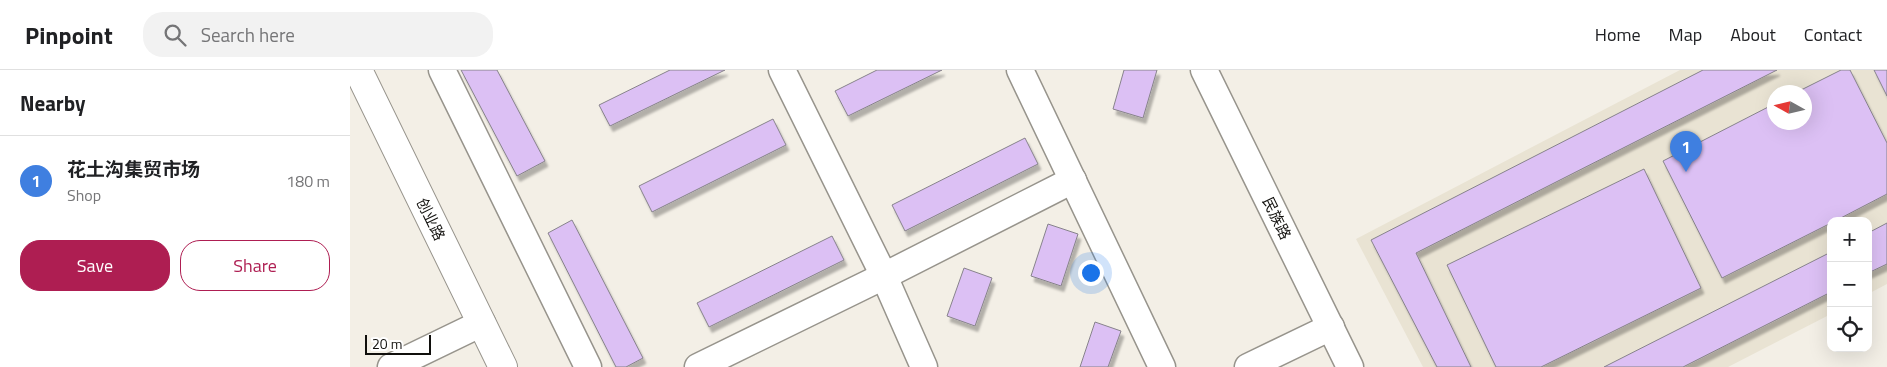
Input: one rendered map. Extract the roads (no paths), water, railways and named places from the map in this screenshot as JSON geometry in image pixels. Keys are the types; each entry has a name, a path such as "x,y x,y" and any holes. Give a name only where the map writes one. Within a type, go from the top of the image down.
{"main road":[{"name":"创业路","path":"358,70 503,367"}],"street":[{"path":"442,70 588,367"},
{"path":"782,70 884,276 924,367"},
{"path":"1020,70 1162,367"},
{"name":"民族路","path":"1204,70 1350,367"},
{"path":"698,367 884,276 1073,180"},
{"path":"391,367 482,323"},
{"path":"1248,367 1331,327"}],"place":[{"name":"花土沟集贸市场","path":"1686,172"}]}
